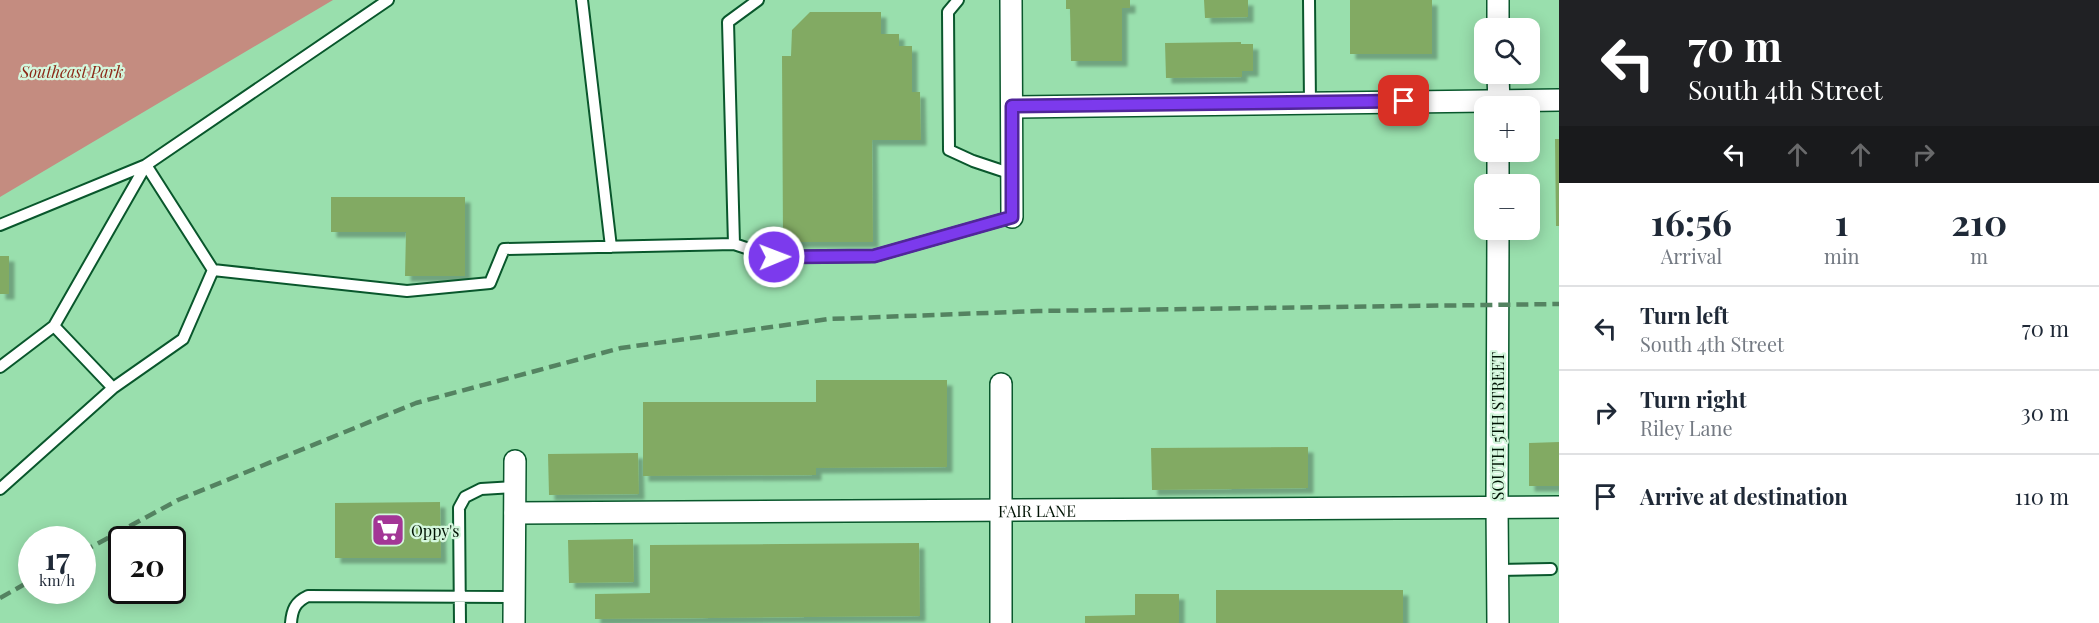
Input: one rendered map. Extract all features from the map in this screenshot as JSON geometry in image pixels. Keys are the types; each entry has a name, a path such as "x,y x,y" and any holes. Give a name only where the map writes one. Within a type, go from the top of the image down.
{"street":[{"path":"1011,0 1012,217"},
{"path":"1498,0 1498,18"},
{"path":"1540,101 1559,100"},
{"path":"1012,106 1310,102 1474,103"},
{"name":"SOUTH 5TH STREET","path":"1498,240 1498,623"},
{"path":"1001,384 1001,623"},
{"path":"514,623 515,461"},
{"name":"FAIR LANE","path":"515,513 1559,507"}],"lane":[{"path":"0,225 146,165 388,0"},
{"path":"582,0 611,247"},
{"path":"734,244 728,22 758,0"},
{"path":"958,0 948,12 949,150 1012,174"},
{"path":"1309,0 1310,102"},
{"path":"146,165 213,270"},
{"path":"0,367 54,326 146,165"},
{"path":"213,270 407,291 490,283 504,249 734,244 774,257 874,256 1012,217"},
{"path":"0,489 113,388 183,339 213,270"},
{"path":"54,326 113,388"},
{"path":"459,623 459,508 465,496 481,489 515,488"},
{"path":"1498,570 1551,569"},
{"path":"291,623 293,607 308,596 514,597"}],"green space":[{"name":"Southeast Park","path":"0,0 333,0 0,197"}],"building":[{"path":"1066,0 1130,0 1130,8 1122,8 1122,61 1071,61 1070,9 1066,9"},
{"path":"1204,0 1248,0 1248,17 1205,18"},
{"path":"1350,0 1432,0 1432,54 1350,54"},
{"path":"810,12 881,12 881,34 899,34 899,46 912,46 912,92 920,92 921,140 872,140 873,242 783,242 782,56 791,56 792,30"},
{"path":"1241,42 1241,44 1253,44 1253,71 1242,71 1242,77 1166,78 1165,43"},
{"path":"1555,139 1559,139 1559,226 1556,226"},
{"path":"331,197 465,197 465,276 405,276 406,232 331,232"},
{"path":"0,256 9,256 9,294 0,294"},
{"path":"816,380 947,380 947,467 816,468 816,475 643,476 643,402 816,402"},
{"path":"1559,442 1559,486 1529,486 1529,443"},
{"path":"1308,447 1308,488 1152,490 1151,448"},
{"path":"638,453 639,494 549,495 548,454"},
{"name":"Oppy's","path":"440,502 441,558 335,558 335,503"},
{"path":"633,539 634,582 569,583 568,540"},
{"path":"919,543 920,616 595,619 595,594 650,593 650,545"},
{"path":"1216,590 1403,590 1403,623 1216,623"},
{"path":"1135,594 1179,594 1179,623 1085,623 1085,616 1135,615"}],"railway":[{"path":"96,544 178,500 416,403 621,348 829,319 1038,311 1559,304"},
{"path":"0,598 18,588"}],"place":[{"name":"Oppy's","path":"388,530"}],"route":[{"path":"774,257 874,256 1012,217 1012,106 1404,101"}]}
